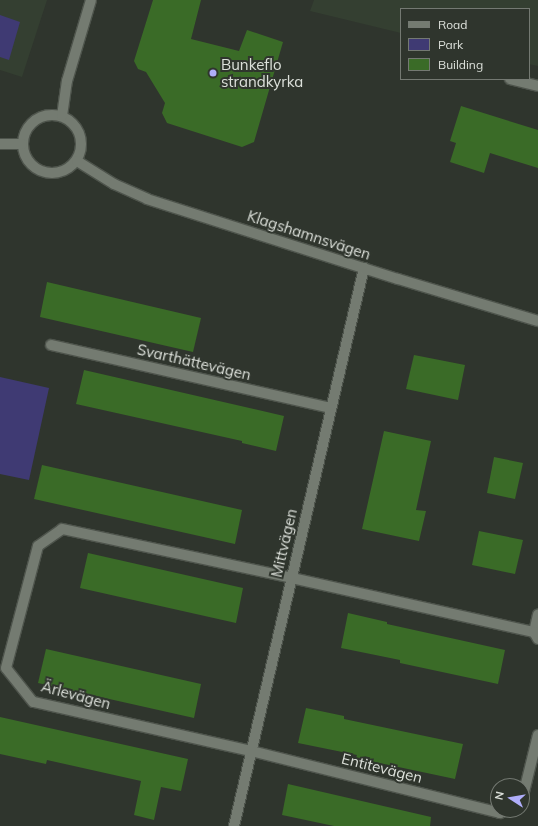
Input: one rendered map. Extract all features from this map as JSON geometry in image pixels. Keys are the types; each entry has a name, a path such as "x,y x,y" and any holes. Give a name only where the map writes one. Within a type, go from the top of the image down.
{"street":[{"path":"62,116 66,80 91,0"},
{"path":"514,80 538,86"},
{"path":"50,114 62,116 73,123 80,135 82,148 77,161 68,170 56,174 43,173 32,167 24,157 22,144 24,133 30,124 39,117 50,114"},
{"path":"0,144 22,144"},
{"name":"Klagshamnsvägen","path":"77,161 114,184 147,199 364,268 538,321"},
{"name":"Mittvägen","path":"234,826 364,268"},
{"name":"Svarthättevägen","path":"51,345 331,408"},
{"name":"Ärlevägen","path":"252,751 33,702 6,668 38,546 62,529 292,578"},
{"path":"292,578 536,636 538,614"},
{"path":"527,778 538,735"},
{"name":"Entitevägen","path":"252,751 490,810"}],"shaded area":[{"path":"0,0 47,0 22,77 0,70"},
{"path":"314,0 538,0 538,66 530,64 530,8 400,8 400,33 310,11"}],"green space":[{"path":"0,15 20,22 9,60 0,57"},
{"path":"0,377 49,388 29,480 0,474"}],"building":[{"name":"Bunkeflo strandkyrka","path":"153,0 201,0 191,39 239,51 247,30 283,42 254,142 242,147 167,123 162,113 165,103 146,72 138,69 134,61"},
{"path":"461,106 538,130 538,168 490,153 484,173 450,162 456,143 450,141"},
{"path":"47,282 201,318 193,352 40,317"},
{"path":"414,355 465,365 458,400 406,389"},
{"path":"84,370 284,416 276,451 242,443 242,441 76,404"},
{"path":"384,431 431,441 416,510 426,511 419,541 362,529"},
{"path":"494,457 523,463 515,499 487,493"},
{"path":"42,465 242,510 235,544 34,499"},
{"path":"479,531 523,540 515,574 472,565"},
{"path":"88,553 243,588 236,623 80,588"},
{"path":"348,613 387,622 387,624 505,650 498,684 400,663 400,660 341,648"},
{"path":"46,649 201,684 194,718 38,683"},
{"path":"306,708 344,716 344,719 463,744 455,779 356,758 357,755 298,743"},
{"path":"0,717 188,759 181,791 161,787 154,820 134,815 141,781 47,760 46,764 0,754"},
{"path":"288,784 431,817 430,826 334,826 282,815"}],"place":[{"name":"Bunkeflo strandkyrka","path":"213,73"}]}
